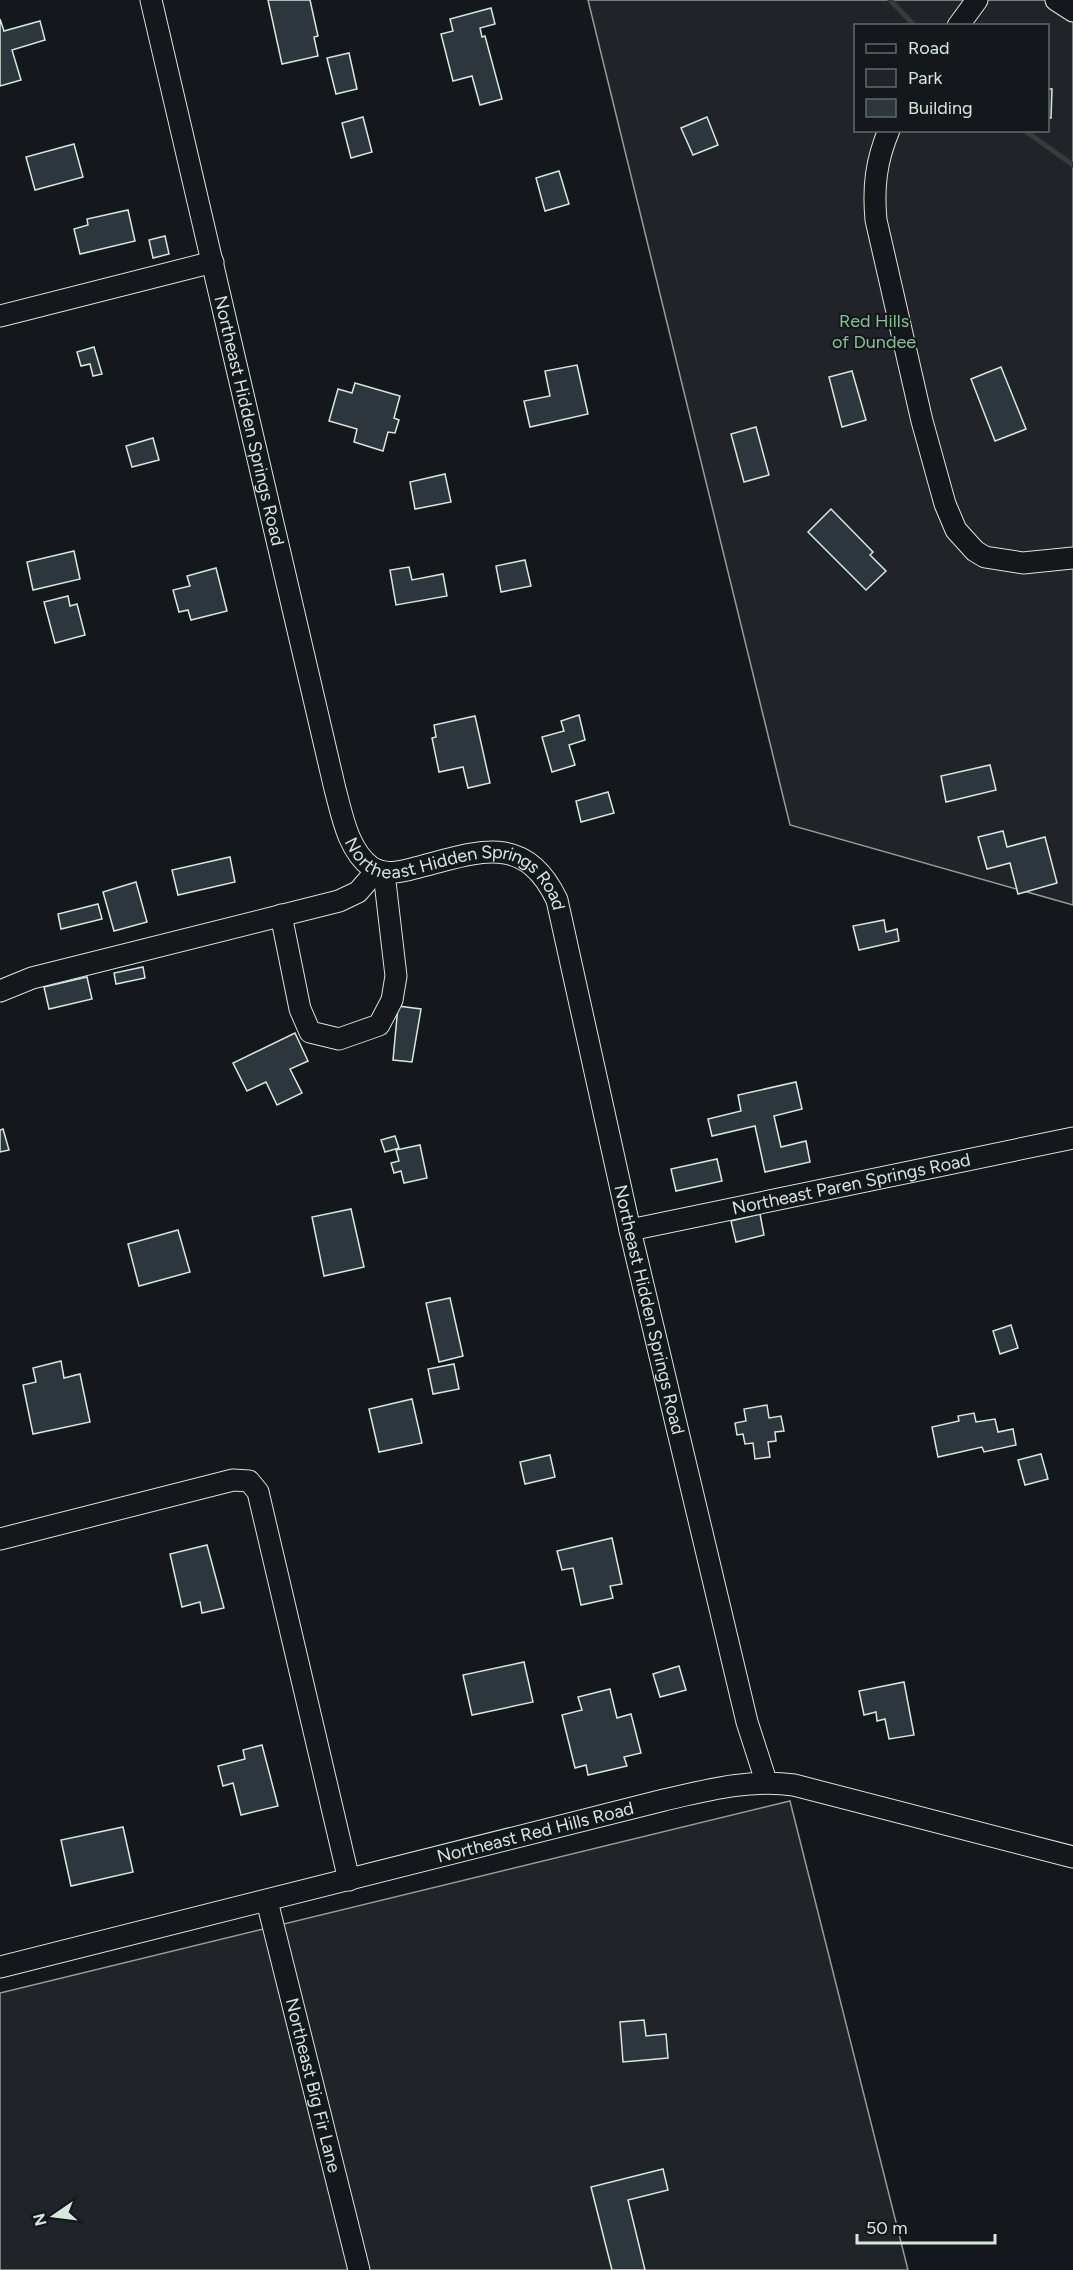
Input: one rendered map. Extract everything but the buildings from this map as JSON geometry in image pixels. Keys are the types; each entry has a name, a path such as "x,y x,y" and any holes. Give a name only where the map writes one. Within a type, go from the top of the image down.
{"street":[{"name":"Northeast Hidden Springs Road","path":"151,0 335,789 355,847 363,859 380,871 403,872 491,852 529,861 548,881 563,918 630,1230 747,1722 766,1781"},
{"path":"959,24 977,0"},
{"path":"1056,0 1073,12"},
{"path":"889,132 879,155 874,188 876,220 931,455 945,504 961,538 985,557 1023,563 1073,558"},
{"path":"0,316 213,262"},
{"path":"281,915 300,1009 309,1032 339,1039 379,1025 393,1000 396,976 380,871"},
{"path":"0,991 32,978 339,901 358,892 380,871"},
{"name":"Northeast Paren Springs Road","path":"630,1230 1073,1138"},
{"path":"0,1539 233,1480 249,1481 258,1492 349,1880"},
{"name":"Northeast Red Hills Road","path":"0,1967 664,1800 720,1787 766,1781 794,1785 1073,1857"},
{"name":"Northeast Big Fir Lane","path":"267,1901 359,2270"}],"green space":[{"name":"Red Hills of Dundee","path":"588,0 1073,0 1073,905 790,825"},
{"path":"790,1801 908,2270 0,2270 0,1993"}],"waterway":[{"path":"890,0 913,24"},
{"path":"1027,132 1073,165"}]}
